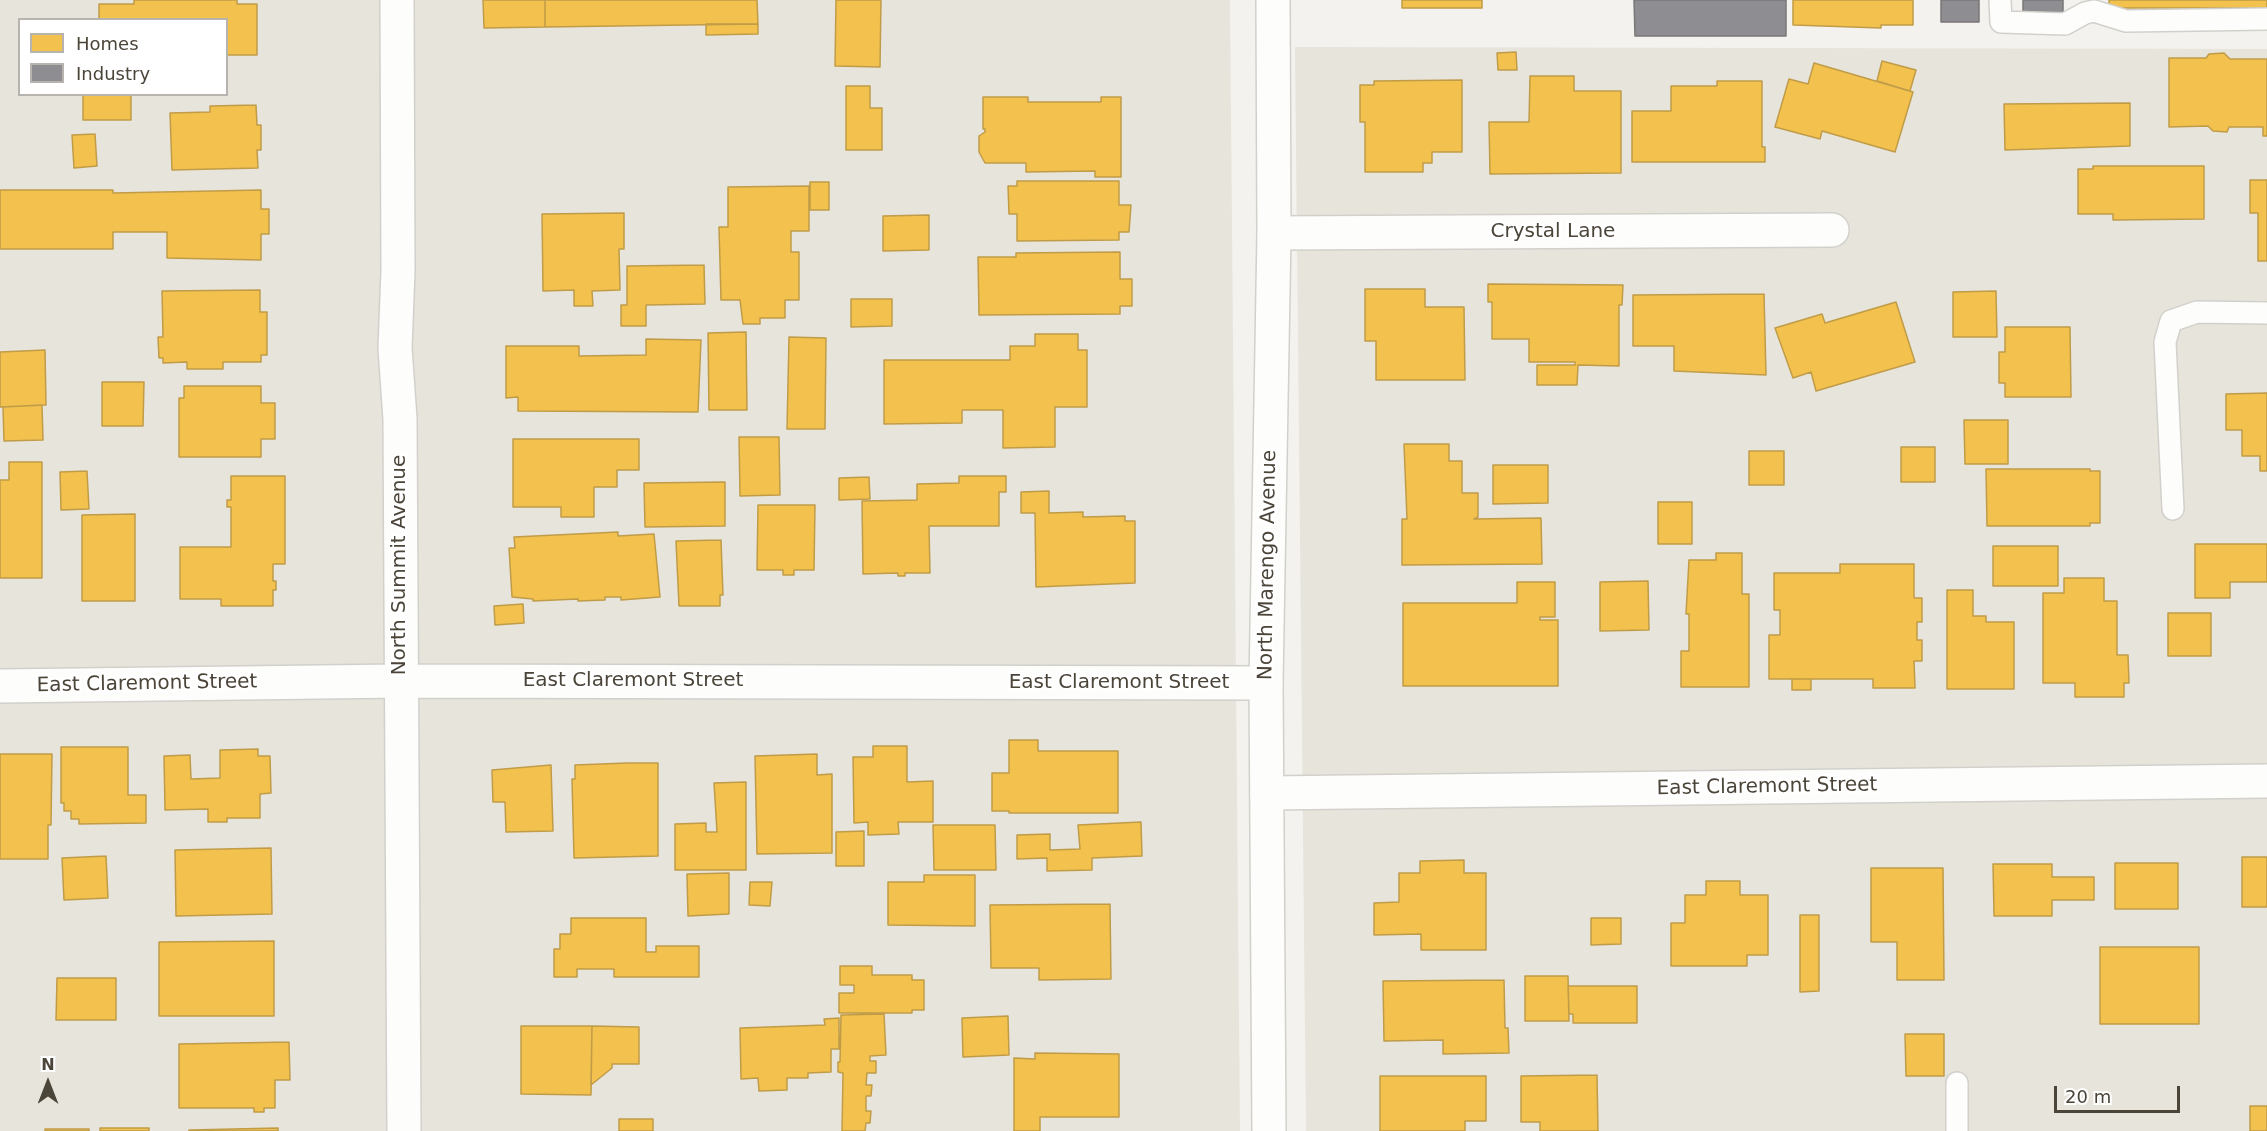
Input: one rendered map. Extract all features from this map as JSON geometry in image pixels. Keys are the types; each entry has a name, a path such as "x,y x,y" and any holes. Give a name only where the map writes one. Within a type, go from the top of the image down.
{"street":[{"name":"North Summit Avenue","path":"397,0 398,271 395,348 399,419 399,681 404,1131"},
{"name":"North Marengo Avenue","path":"1269,1131 1266,683 1274,233 1273,0"},
{"name":"Crystal Lane","path":"1274,233 1832,230"},
{"name":"East Claremont Street","path":"0,686 399,681 1266,683"},
{"name":"East Claremont Street","path":"1267,793 2267,782"}],"lane":[{"path":"2000,0 2001,22 2066,24 2094,6 2126,21 2267,19"},
{"path":"2173,509 2165,342 2171,321 2197,312 2267,312"},
{"path":"1957,1083 1957,1131"}],"shaded area":[{"path":"0,0 1230,0 1240,1131 0,1131"},
{"path":"1295,47 2267,49 2267,1131 1306,1131"}],"building: Homes":[{"path":"134,0 237,0 237,4 257,4 257,55 228,55 228,18 99,18 99,4 134,4"},
{"path":"483,0 545,0 545,27 484,28"},
{"path":"545,0 757,0 758,24 545,27"},
{"path":"836,0 881,0 880,67 835,66"},
{"path":"1402,0 1482,0 1482,8 1402,8"},
{"path":"1793,0 1913,0 1913,25 1881,25 1881,28 1793,25"},
{"path":"2109,0 2267,0 2267,8 2109,8"},
{"path":"706,24 758,24 758,34 706,35"},
{"path":"1516,52 1517,70 1498,70 1497,53"},
{"path":"2224,53 2230,59 2267,59 2267,136 2263,136 2263,127 2229,127 2227,132 2213,131 2208,126 2169,127 2169,58 2206,58 2209,54"},
{"path":"1882,61 1916,70 1910,91 1877,81"},
{"path":"1814,63 1913,92 1895,152 1822,131 1820,139 1775,127 1789,79 1808,84"},
{"path":"1530,76 1574,76 1574,91 1621,91 1621,173 1490,174 1489,122 1529,122"},
{"path":"1462,80 1462,152 1432,152 1432,163 1423,163 1423,172 1365,172 1365,122 1360,122 1360,85 1374,85 1374,81"},
{"path":"1717,81 1762,81 1762,147 1765,147 1765,162 1632,162 1632,111 1671,111 1671,86 1717,86"},
{"path":"846,86 870,86 870,108 882,108 882,150 846,150"},
{"path":"83,96 131,96 131,120 83,120"},
{"path":"983,97 1028,97 1028,102 1101,102 1101,97 1121,97 1121,177 1095,177 1095,171 1026,172 1026,163 985,163 979,152 979,136 985,132 983,129"},
{"path":"2130,103 2130,146 2005,150 2004,104"},
{"path":"256,105 257,125 261,125 261,150 257,150 258,168 172,170 170,113 210,112 210,106"},
{"path":"95,134 97,166 74,168 72,135"},
{"path":"2093,166 2204,166 2204,219 2113,220 2113,214 2078,214 2078,169 2093,169"},
{"path":"2250,180 2267,180 2267,261 2258,261 2258,213 2250,213"},
{"path":"1017,181 1119,181 1119,205 1131,205 1129,232 1119,232 1119,240 1017,241 1017,214 1009,214 1008,186 1017,186"},
{"path":"810,182 829,182 829,210 810,210"},
{"path":"809,186 809,231 791,231 791,252 799,252 799,300 785,300 785,318 760,318 760,324 743,324 740,300 721,300 719,227 728,227 728,187"},
{"path":"0,190 113,190 113,193 261,190 261,209 269,209 269,234 261,234 261,260 167,258 167,232 113,232 113,249 0,249"},
{"path":"624,213 624,249 619,249 620,290 592,291 593,306 574,306 574,290 543,291 542,214"},
{"path":"929,215 929,250 883,251 883,216"},
{"path":"1120,252 1120,279 1132,279 1132,306 1120,306 1120,314 979,315 978,257 1016,257 1016,253"},
{"path":"704,265 705,304 646,305 646,326 621,326 621,305 627,305 627,266"},
{"path":"1488,284 1623,285 1622,305 1619,305 1619,366 1578,365 1577,385 1537,385 1537,365 1575,365 1575,362 1529,362 1529,339 1492,339 1492,302 1488,302"},
{"path":"1365,289 1425,289 1425,307 1464,307 1465,380 1376,380 1376,341 1365,341"},
{"path":"260,290 260,312 267,312 267,355 261,355 261,362 223,362 223,369 187,369 187,362 163,363 163,358 159,358 158,337 163,337 162,291"},
{"path":"1996,291 1997,337 1953,337 1953,292"},
{"path":"1764,294 1766,375 1674,371 1674,346 1633,346 1633,295"},
{"path":"851,299 892,299 892,326 851,327"},
{"path":"1896,302 1915,362 1816,391 1811,372 1793,378 1775,328 1822,314 1825,323"},
{"path":"2005,327 2070,327 2071,397 2005,397 2005,383 1999,383 1999,352 2005,352"},
{"path":"746,332 747,410 709,410 708,333"},
{"path":"1035,334 1078,334 1078,350 1087,350 1087,407 1055,407 1055,447 1003,448 1003,410 962,410 962,423 884,424 884,360 1010,360 1010,346 1035,346"},
{"path":"789,337 826,338 825,429 787,429"},
{"path":"646,339 701,340 698,412 518,411 518,397 506,398 506,346 579,346 579,356 646,355"},
{"path":"45,350 46,405 0,407 0,352"},
{"path":"102,382 144,382 143,426 102,426"},
{"path":"184,386 261,386 261,403 275,403 275,439 261,439 261,457 179,457 179,398 184,398"},
{"path":"2267,393 2267,471 2260,471 2260,456 2242,456 2242,430 2226,430 2226,394"},
{"path":"42,405 43,440 4,441 3,407"},
{"path":"1964,420 2008,420 2008,464 1965,464"},
{"path":"739,437 779,437 780,495 740,496"},
{"path":"513,439 639,439 639,470 617,470 617,487 594,487 594,517 561,517 561,507 513,507"},
{"path":"1404,444 1449,444 1449,461 1462,461 1462,493 1478,493 1478,517 1474,519 1541,518 1542,564 1402,565 1402,519 1407,519"},
{"path":"1901,447 1935,447 1935,482 1901,482"},
{"path":"1749,451 1784,451 1784,485 1749,485"},
{"path":"9,462 42,462 42,578 0,578 0,480 9,480"},
{"path":"1493,465 1548,465 1548,503 1493,504"},
{"path":"1986,469 2090,469 2090,471 2100,471 2100,523 2090,523 2090,526 1987,526"},
{"path":"87,471 89,509 61,510 60,472"},
{"path":"231,476 285,476 285,564 273,564 273,581 276,581 276,590 273,590 273,606 221,606 221,599 180,599 180,547 231,547 231,507 227,507 227,500 231,500"},
{"path":"959,476 1006,476 1006,492 999,492 999,526 929,526 930,573 905,573 905,576 898,576 898,573 863,574 862,501 917,500 917,484 959,483"},
{"path":"869,477 870,499 839,500 839,478"},
{"path":"725,482 725,526 645,527 644,483"},
{"path":"1049,491 1049,513 1083,512 1083,517 1125,516 1125,521 1135,521 1135,583 1036,587 1035,513 1021,513 1021,492"},
{"path":"1658,502 1692,502 1692,544 1658,544"},
{"path":"758,505 815,505 814,570 794,570 794,575 783,575 783,570 757,570"},
{"path":"135,514 135,601 82,601 82,515"},
{"path":"618,532 618,536 654,534 660,597 533,601 533,599 512,597 509,548 515,548 514,537"},
{"path":"721,540 723,595 720,595 720,606 679,606 676,541"},
{"path":"2195,544 2267,544 2267,582 2230,582 2230,598 2195,598"},
{"path":"1993,546 2058,546 2058,586 1993,586"},
{"path":"1716,553 1742,553 1742,594 1749,594 1749,687 1681,687 1681,651 1689,651 1689,614 1686,614 1689,560 1716,560"},
{"path":"1840,564 1914,564 1914,598 1922,598 1922,622 1917,622 1917,640 1922,640 1922,661 1914,661 1915,688 1873,688 1873,679 1769,679 1769,635 1780,635 1780,610 1774,610 1774,573 1840,573"},
{"path":"2064,578 2104,578 2104,601 2117,601 2117,655 2128,655 2129,683 2124,683 2124,697 2075,697 2075,683 2043,683 2043,593 2064,593"},
{"path":"1648,581 1649,630 1600,631 1600,582"},
{"path":"1517,582 1555,582 1555,617 1540,617 1540,620 1558,620 1558,686 1403,686 1403,603 1517,603"},
{"path":"1947,590 1973,590 1973,616 1986,616 1986,622 2014,622 2014,689 1947,689"},
{"path":"523,604 524,623 495,625 494,606"},
{"path":"2168,613 2211,613 2211,656 2168,656"},
{"path":"1792,679 1811,679 1811,690 1792,690"},
{"path":"1009,740 1038,740 1038,751 1118,751 1118,813 992,811 992,773 1009,773"},
{"path":"873,746 907,746 907,782 933,781 933,822 898,822 899,834 868,835 868,822 854,823 853,757 873,757"},
{"path":"61,747 128,747 128,795 146,795 146,823 79,824 79,819 71,819 71,811 64,811 64,803 61,803"},
{"path":"258,749 258,756 270,756 271,793 260,794 260,818 227,818 227,822 208,822 208,809 165,810 164,756 190,755 191,779 220,778 220,750"},
{"path":"0,754 52,754 48,859 0,859"},
{"path":"817,754 817,775 832,774 832,853 757,854 755,756"},
{"path":"658,763 658,856 574,858 572,779 575,779 575,765"},
{"path":"551,765 553,831 506,832 505,802 493,802 492,770"},
{"path":"746,782 746,870 675,870 675,824 706,823 706,832 717,832 714,783"},
{"path":"1141,822 1142,856 1092,858 1092,870 1047,871 1047,858 1017,859 1017,835 1050,834 1050,850 1080,849 1078,825"},
{"path":"933,825 995,825 996,870 934,870"},
{"path":"864,831 864,866 836,866 836,832"},
{"path":"271,848 272,914 176,916 175,850"},
{"path":"106,856 108,898 64,900 62,858"},
{"path":"2242,857 2267,857 2267,907 2242,907"},
{"path":"1464,860 1464,873 1486,873 1486,950 1421,950 1421,934 1374,935 1374,903 1399,902 1399,873 1420,873 1420,861"},
{"path":"2115,863 2178,863 2178,909 2115,909"},
{"path":"1993,864 2052,864 2052,877 2094,877 2094,900 2052,900 2052,916 1994,916"},
{"path":"1871,868 1943,868 1944,980 1897,980 1897,942 1871,942"},
{"path":"729,873 729,914 688,916 687,874"},
{"path":"924,875 975,875 975,926 888,925 888,882 924,882"},
{"path":"1706,881 1740,881 1740,895 1768,895 1768,955 1747,955 1747,966 1671,966 1671,923 1685,923 1685,895 1706,895"},
{"path":"750,882 772,882 770,906 749,905"},
{"path":"1110,904 1111,979 1039,980 1039,968 991,968 990,905"},
{"path":"1800,915 1819,915 1819,991 1800,992"},
{"path":"571,918 646,918 646,952 656,952 656,946 699,946 699,977 614,977 614,969 577,969 577,977 554,977 554,949 560,949 560,934 571,934"},
{"path":"1591,918 1621,918 1621,944 1591,945"},
{"path":"274,941 274,1016 159,1016 159,942"},
{"path":"2100,947 2199,947 2199,1024 2100,1024"},
{"path":"840,966 872,966 872,975 912,975 912,980 924,980 924,1010 912,1010 912,1013 839,1013 839,993 854,993 854,985 840,985"},
{"path":"1525,976 1568,976 1569,1021 1525,1021"},
{"path":"57,978 116,978 116,1020 56,1020"},
{"path":"1504,980 1505,1028 1508,1028 1509,1053 1443,1054 1443,1040 1384,1041 1383,981"},
{"path":"1568,986 1637,986 1637,1023 1573,1023 1573,1014 1569,1014"},
{"path":"884,1014 886,1055 870,1056 870,1061 876,1061 876,1073 867,1073 866,1085 872,1085 871,1096 866,1096 866,1111 871,1111 870,1123 866,1123 865,1131 842,1131 843,1073 838,1072 841,1015"},
{"path":"1008,1016 1009,1055 963,1057 962,1018"},
{"path":"839,1018 839,1049 831,1049 831,1072 808,1073 808,1078 787,1078 787,1090 759,1091 758,1078 741,1079 740,1028 825,1025 824,1019"},
{"path":"521,1026 592,1026 591,1095 521,1094"},
{"path":"592,1026 639,1027 639,1064 612,1064 612,1068 591,1085"},
{"path":"1905,1034 1944,1034 1944,1076 1906,1076"},
{"path":"289,1042 290,1080 275,1080 275,1108 264,1108 264,1112 254,1112 254,1108 179,1108 179,1044"},
{"path":"1035,1053 1119,1054 1119,1117 1040,1117 1040,1131 1014,1131 1014,1058 1035,1059"},
{"path":"1597,1075 1598,1131 1540,1131 1540,1122 1521,1122 1521,1076"},
{"path":"1380,1076 1486,1076 1486,1121 1465,1121 1465,1131 1380,1131"},
{"path":"2250,1106 2267,1106 2267,1131 2250,1131"},
{"path":"619,1119 653,1119 653,1131 619,1131"},
{"path":"100,1128 149,1128 149,1131 100,1131"},
{"path":"278,1128 278,1131 189,1131 189,1130"},
{"path":"45,1129 89,1129 89,1131 45,1131"}],"building: Industry":[{"path":"1634,0 1786,0 1786,36 1635,36"},
{"path":"1941,0 1979,0 1979,22 1941,22"},
{"path":"2023,0 2063,0 2063,15 2023,15"}]}
